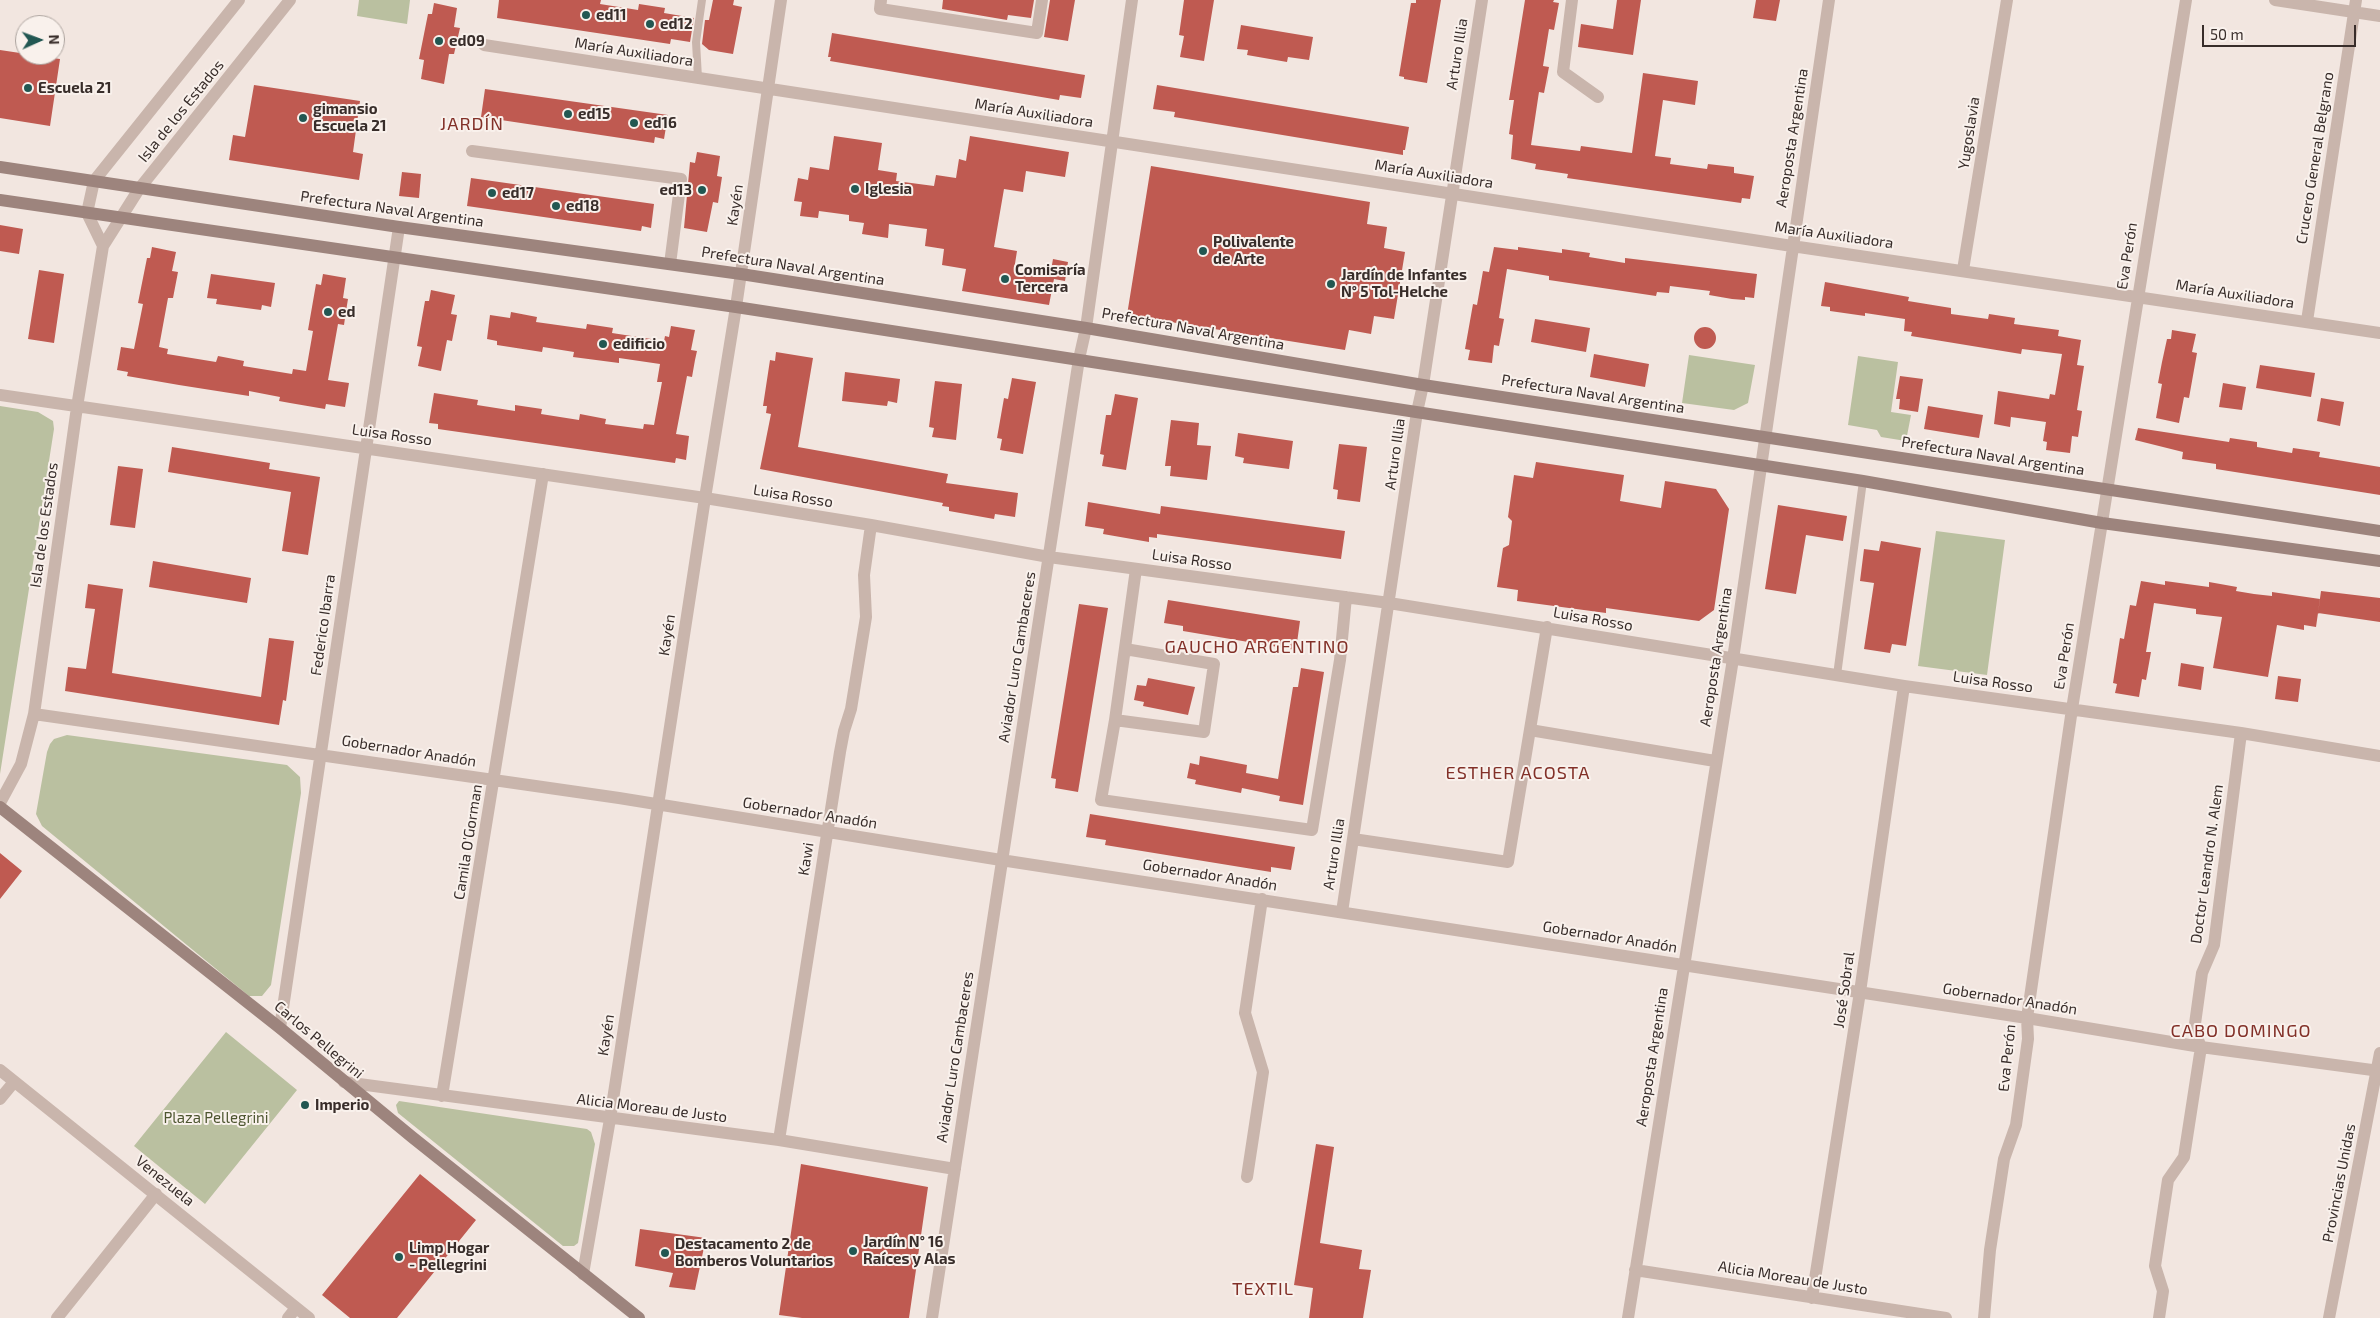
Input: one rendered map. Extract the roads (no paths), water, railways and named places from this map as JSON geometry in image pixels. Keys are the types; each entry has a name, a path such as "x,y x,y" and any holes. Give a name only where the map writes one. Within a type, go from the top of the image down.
{"main road":[{"name":"Prefectura Naval Argentina","path":"0,167 399,227 741,274 1086,328 1423,385 2380,531"},
{"path":"0,200 1079,359 1863,481 2102,523 2380,561"},
{"name":"Carlos Pellegrini","path":"0,807 280,1028 344,1082 639,1318"}],"street":[{"name":"Isla de los Estados","path":"87,213 94,181 239,0"},
{"name":"Isla de los Estados","path":"0,803 21,764 34,714 77,407 103,246 139,189 290,0"},
{"name":"Kayén","path":"583,1274 610,1119 736,307 781,0"},
{"path":"881,0 880,9 1037,33 1042,0"},
{"name":"Aviador Luro Cambaceres","path":"932,1318 1001,860 1079,359 1086,328 1110,141 1132,0"},
{"name":"Arturo Illia","path":"1342,912 1390,603 1417,412 1423,385 1482,0"},
{"path":"1572,0 1564,72 1598,97"},
{"name":"Aeroposta Argentina","path":"1628,1318 1682,965 1733,659 1792,246 1830,0"},
{"name":"Yugoslavia","path":"1963,270 2007,0"},
{"name":"Eva Perón","path":"1984,1318 1990,1250 2004,1159 2016,1126 2028,1039 2028,1018 2072,709 2137,295 2186,0"},
{"path":"2275,0 2355,6 2380,16"},
{"name":"Crucero General Belgrano","path":"2307,321 2355,6"},
{"name":"María Auxiliadora","path":"484,44 1792,246 2137,295 2380,333"},
{"path":"472,151 681,179 670,264"},
{"path":"87,213 103,246"},
{"name":"Federico Ibarra","path":"280,1028 399,227"},
{"name":"Luisa Rosso","path":"0,395 705,498 1049,557 1390,603 1904,686 2240,733 2380,756"},
{"name":"Camila O'Gorman","path":"442,1096 544,474"},
{"name":"Kawi","path":"779,1140 827,833 866,617 864,575 871,525"},
{"path":"1136,569 1115,720 1101,800 1312,830 1340,660 1346,597"},
{"path":"1353,838 1508,862 1547,627"},
{"path":"1115,720 1204,732 1213,674 1214,664 1125,649"},
{"name":"José Sobral","path":"1812,1298 1860,992 1904,686"},
{"name":"Gobernador Anadón","path":"34,714 658,804 827,833 2028,1018 2201,1047 2379,1071"},
{"path":"1530,730 1715,761"},
{"name":"Doctor Leandro N. Alem","path":"2159,1318 2163,1291 2155,1266 2168,1180 2184,1157 2201,1047 2194,1031 2202,973 2214,945 2240,733"},
{"path":"1247,1177 1263,1072 1245,1013 1262,900"},
{"name":"Provincias Unidas","path":"2329,1318 2379,1071 2380,1053"},
{"name":"Venezuela","path":"0,1070 156,1194 292,1313 309,1318"},
{"path":"0,1099 14,1082"},
{"name":"Alicia Moreau de Justo","path":"344,1082 610,1119 779,1140 955,1169"},
{"path":"57,1318 156,1194"},
{"name":"Alicia Moreau de Justo","path":"1635,1270 1946,1318"}],"lane":[{"path":"698,78 696,42 702,0"},
{"path":"1837,675 1863,481"}],"place":[{"name":"ed11","path":"586,15"},
{"name":"ed12","path":"650,24"},
{"name":"ed09","path":"439,41"},
{"name":"Escuela 21","path":"28,88"},
{"name":"ed15","path":"568,114"},
{"name":"gimansio Escuela 21","path":"303,118"},
{"name":"ed16","path":"634,123"},
{"name":"Iglesia","path":"855,189"},
{"name":"ed13","path":"702,190"},
{"name":"ed17","path":"492,193"},
{"name":"ed18","path":"556,206"},
{"name":"Polivalente de Arte","path":"1203,251"},
{"name":"Comisaría Tercera","path":"1005,279"},
{"name":"Jardín de Infantes N° 5 Tol-Helche","path":"1331,284"},
{"name":"ed","path":"328,312"},
{"name":"edificio","path":"603,344"},
{"name":"Imperio","path":"305,1105"},
{"name":"Jardín N° 16 Raíces y Alas","path":"853,1251"},
{"name":"Destacamento 2 de Bomberos Voluntarios","path":"665,1253"},
{"name":"Limp Hogar - Pellegrini","path":"399,1257"}],"district":[{"name":"JARDÍN","path":"472,124"},
{"name":"GAUCHO ARGENTINO","path":"1257,647"},
{"name":"ESTHER ACOSTA","path":"1518,773"},
{"name":"CABO DOMINGO","path":"2241,1031"},
{"name":"TEXTIL","path":"1263,1289"}],"park label":[{"name":"Plaza Pellegrini","path":"216,1118"}]}
